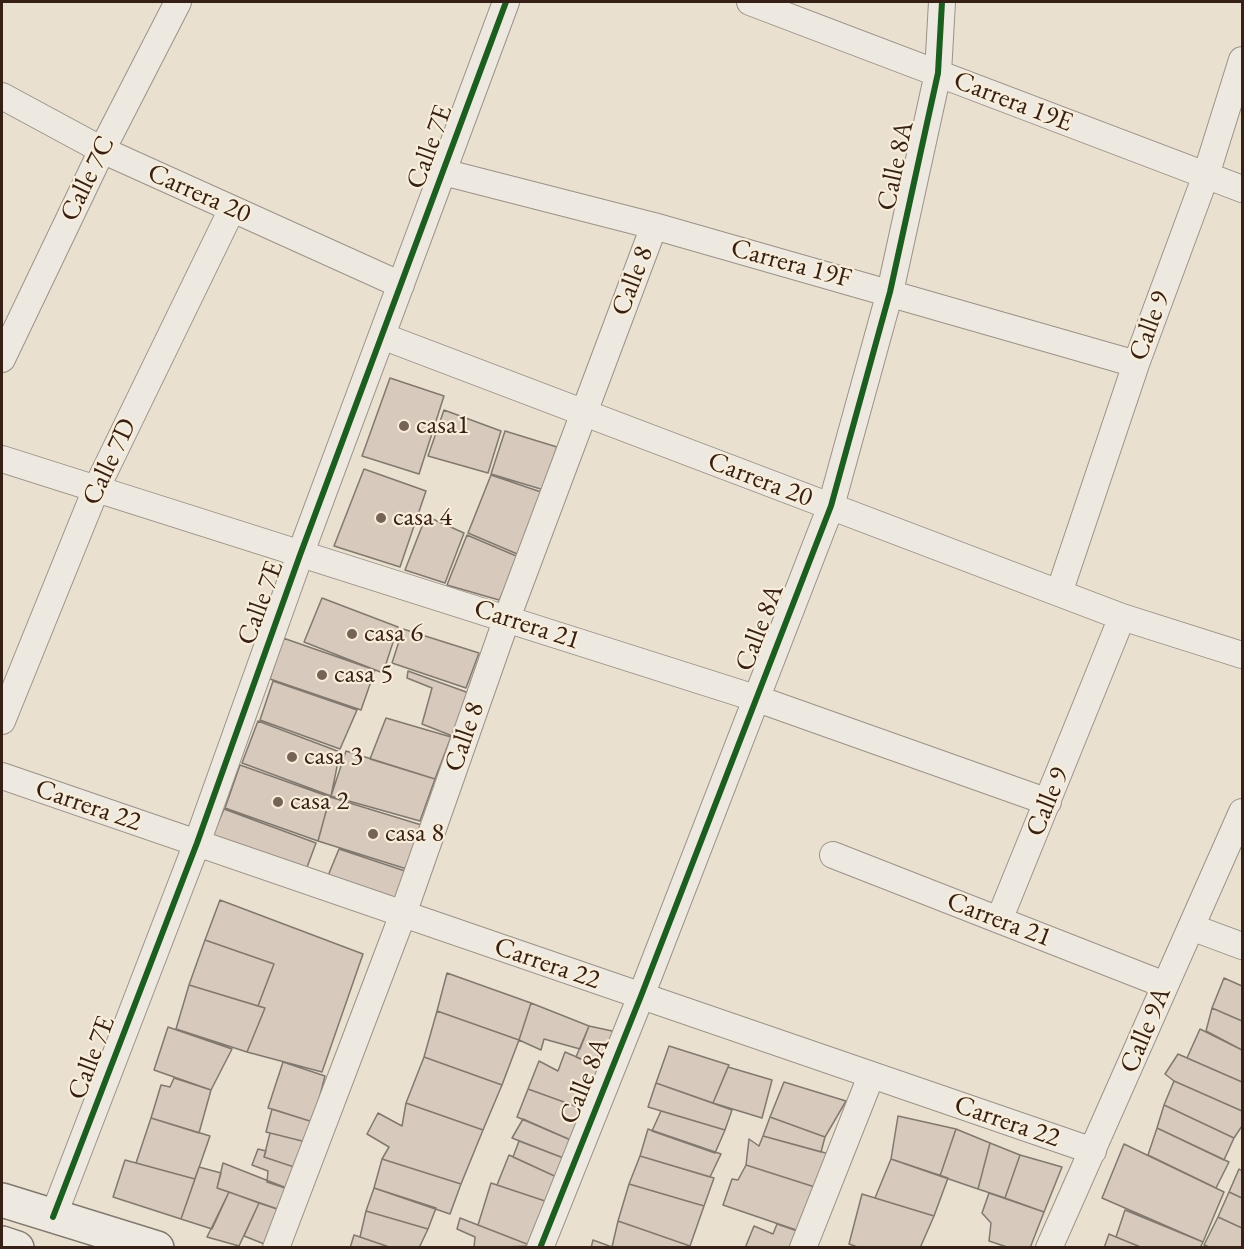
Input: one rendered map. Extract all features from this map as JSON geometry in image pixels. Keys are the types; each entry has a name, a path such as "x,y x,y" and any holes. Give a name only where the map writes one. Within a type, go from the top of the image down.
{"main road":[{"path":"2,1200 157,1248"},
{"path":"2,1243 17,1248"}],"street":[{"name":"Calle 7C","path":"2,359 102,150 178,2"},
{"name":"Calle 7E","path":"53,1217 197,843 300,555 506,2"},
{"name":"Carrera 19E","path":"750,2 1242,189"},
{"name":"Calle 8A","path":"540,1248 641,996 831,506 890,292 938,73 942,2"},
{"name":"Calle 9","path":"1059,593 1136,364 1206,175 1242,60"},
{"name":"Carrera 20","path":"2,96 102,150 401,285"},
{"name":"Carrera 19F","path":"443,172 654,226 1136,364"},
{"name":"Calle 7D","path":"2,721 96,489 231,209"},
{"name":"Calle 8","path":"276,1248 403,914 507,618 654,226"},
{"name":"Carrera 20","path":"382,336 1122,617 1242,655"},
{"name":"Carrera 21","path":"2,459 755,698 1048,802"},
{"name":"Calle 9","path":"999,920 1122,617"},
{"name":"Carrera 22","path":"2,776 1093,1152"},
{"name":"Calle 9A","path":"1049,1248 1242,812"},
{"name":"Carrera 21","path":"833,855 1165,985"},
{"path":"1191,927 1242,946"},
{"path":"803,1248 871,1076"}],"building":[{"name":"casa1","path":"390,378 444,396 419,474 362,456"},
{"path":"444,410 501,431 488,473 428,456"},
{"path":"505,431 557,447 544,490 491,474"},
{"name":"casa 4","path":"364,469 426,491 400,567 334,546"},
{"path":"491,475 544,493 522,556 468,533"},
{"path":"426,516 464,533 445,583 405,570"},
{"name":"casa 6","path":"467,535 521,558 499,600 447,585"},
{"name":"casa 6","path":"322,598 398,627 383,673 304,642"},
{"path":"403,629 479,653 466,688 392,663"},
{"name":"casa 5","path":"283,638 375,670 361,710 270,679"},
{"path":"408,671 469,693 455,737 422,724 432,688 407,678"},
{"path":"273,681 357,710 340,749 260,720"},
{"path":"386,718 451,737 435,779 370,759"},
{"name":"casa 3","path":"258,721 340,752 331,796 242,763"},
{"path":"346,751 435,779 420,821 331,796"},
{"name":"casa 2","path":"240,765 330,797 318,841 225,808"},
{"name":"casa 8","path":"330,797 428,827 413,871 318,841"},
{"path":"224,809 316,843 306,870 209,844"},
{"path":"339,849 414,874 400,909 325,883"},
{"path":"220,900 363,954 322,1072 247,1052 265,1008 258,1006 274,964 205,940"},
{"path":"205,940 274,964 258,1006 189,985"},
{"path":"447,973 531,1003 519,1040 437,1011"},
{"path":"1224,978 1242,986 1242,1021 1212,1008"},
{"path":"189,985 265,1008 247,1052 176,1029"},
{"path":"531,1003 589,1026 580,1049 544,1039 541,1050 519,1040"},
{"path":"1212,1008 1242,1021 1242,1050 1206,1031"},
{"path":"437,1011 519,1040 502,1085 424,1057"},
{"path":"589,1026 626,1034 617,1063 598,1055 595,1065 576,1057"},
{"path":"168,1027 232,1049 211,1090 154,1070"},
{"path":"1200,1029 1242,1050 1242,1082 1187,1058"},
{"path":"669,1046 729,1065 713,1103 656,1083"},
{"path":"565,1052 609,1071 586,1110 528,1089 539,1061 558,1071"},
{"path":"1178,1054 1242,1082 1242,1111 1174,1081 1165,1074"},
{"path":"424,1057 502,1085 483,1130 406,1103"},
{"path":"283,1062 325,1076 313,1122 268,1108"},
{"path":"728,1067 772,1080 762,1118 713,1103"},
{"path":"174,1078 211,1090 199,1133 151,1118 161,1085 170,1087"},
{"path":"1174,1081 1242,1111 1242,1126 1234,1138 1164,1105"},
{"path":"784,1082 846,1101 825,1137 770,1117"},
{"path":"656,1083 732,1110 725,1130 648,1107"},
{"path":"528,1089 586,1110 573,1141 517,1117"},
{"path":"406,1103 483,1130 461,1184 382,1159 389,1147 367,1134 378,1113 402,1126"},
{"path":"1164,1105 1234,1138 1224,1160 1157,1128"},
{"path":"272,1109 313,1122 306,1142 266,1132"},
{"path":"661,1111 725,1130 715,1153 652,1131"},
{"path":"898,1116 956,1129 940,1176 891,1159"},
{"path":"770,1117 825,1137 821,1152 763,1136"},
{"path":"151,1118 210,1136 195,1179 136,1163"},
{"path":"523,1119 573,1141 566,1159 512,1138"},
{"path":"1157,1128 1229,1162 1216,1188 1148,1155"},
{"path":"648,1129 721,1154 710,1177 640,1156"},
{"path":"956,1129 990,1143 978,1189 940,1176"},
{"path":"270,1133 306,1142 300,1169 264,1157"},
{"path":"763,1136 833,1155 821,1189 746,1165 749,1139 759,1146"},
{"path":"519,1141 566,1159 561,1179 513,1157"},
{"path":"990,1143 1020,1155 1005,1198 978,1189"},
{"path":"1124,1144 1224,1192 1203,1242 1102,1198"},
{"path":"258,1149 266,1151 264,1157 300,1169 294,1191 267,1182 268,1171 252,1165"},
{"path":"509,1155 561,1179 551,1203 497,1185"},
{"path":"1020,1155 1062,1167 1044,1212 1005,1198"},
{"path":"640,1156 714,1178 704,1206 629,1184"},
{"path":"382,1159 461,1184 450,1214 374,1188"},
{"path":"891,1159 948,1178 934,1216 875,1198"},
{"path":"125,1160 195,1179 181,1219 113,1197"},
{"path":"223,1163 294,1191 289,1213 217,1188"},
{"path":"746,1165 821,1189 805,1233 723,1205 732,1179 738,1180"},
{"path":"199,1167 221,1173 217,1188 229,1192 212,1229 181,1219"},
{"path":"1239,1169 1242,1171 1242,1198 1229,1192"},
{"path":"491,1183 551,1203 532,1246 478,1225"},
{"path":"629,1184 704,1206 690,1246 618,1221"},
{"path":"374,1188 436,1208 428,1229 366,1211"},
{"path":"229,1192 259,1203 239,1246 207,1237"},
{"path":"1229,1192 1242,1198 1242,1228 1218,1217"},
{"path":"989,1193 1044,1212 1030,1248 1010,1248 989,1241 991,1223 982,1213"},
{"path":"862,1194 934,1216 920,1248 860,1248 849,1244"},
{"path":"259,1203 289,1213 272,1247 244,1236"},
{"path":"1125,1210 1203,1242 1200,1248 1143,1248 1116,1237"},
{"path":"366,1211 428,1229 419,1248 392,1248 360,1237"},
{"path":"1218,1217 1242,1228 1242,1248 1212,1248 1204,1245"},
{"path":"460,1218 532,1246 474,1248 475,1237 457,1229"},
{"path":"618,1221 690,1246 689,1248 591,1248 593,1240 612,1247"},
{"path":"777,1224 812,1236 807,1248 745,1248 754,1226 773,1234"},
{"path":"1109,1234 1116,1237 1143,1248 1104,1248"},
{"path":"354,1235 360,1237 392,1248 350,1248"}],"cycle path":[{"path":"53,1217 197,843 300,555 506,2"},
{"path":"540,1248 641,996 831,506 890,292 938,73 942,2"}],"place":[{"name":"casa1","path":"404,426"},
{"name":"casa 4","path":"381,518"},
{"name":"casa 6","path":"352,634"},
{"name":"casa 5","path":"322,675"},
{"name":"casa 3","path":"292,757"},
{"name":"casa 2","path":"278,802"},
{"name":"casa 8","path":"373,834"}]}
